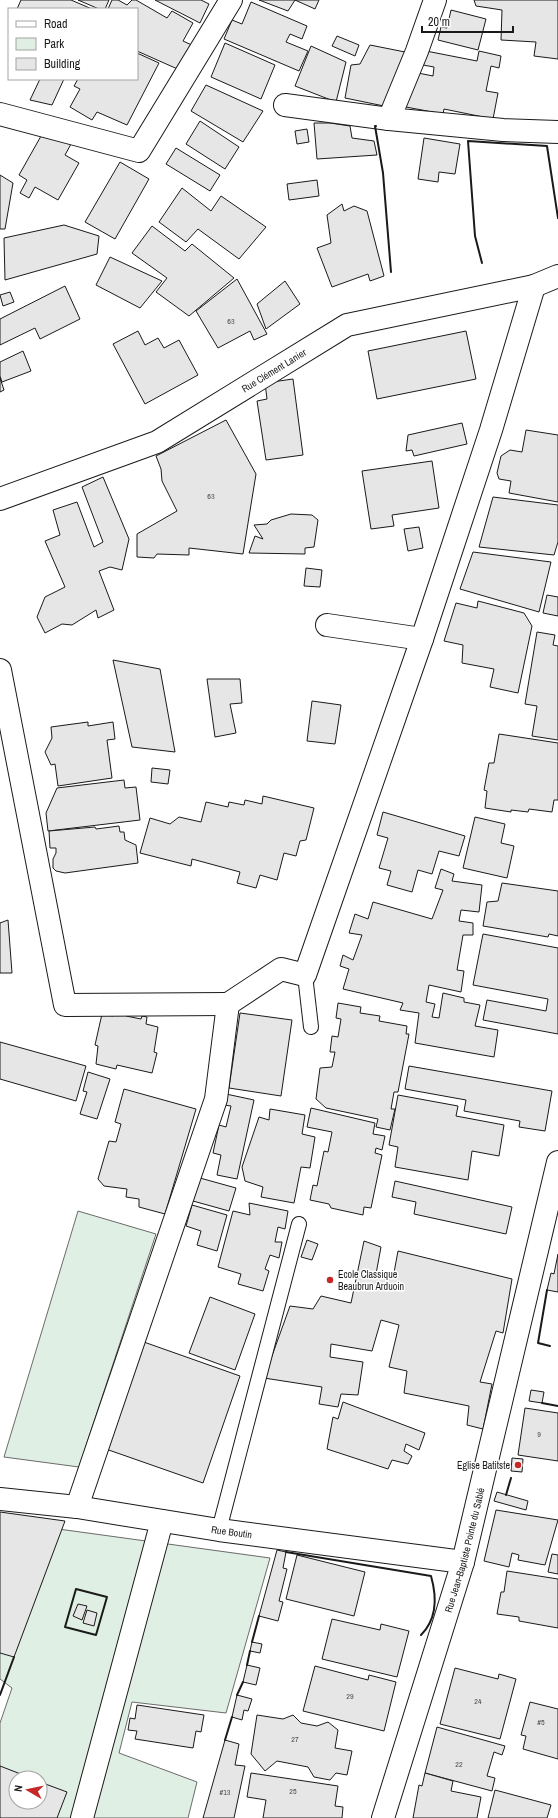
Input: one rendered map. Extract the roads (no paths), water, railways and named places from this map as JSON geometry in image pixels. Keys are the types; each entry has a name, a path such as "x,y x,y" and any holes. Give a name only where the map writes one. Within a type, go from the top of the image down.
{"street":[{"path":"0,114 139,151 231,0"},
{"path":"388,119 417,51 435,0"},
{"path":"285,105 388,119 503,130 558,132"},
{"name":"Rue Clément Lanier","path":"0,499 157,442 347,325 534,286 558,276"},
{"path":"0,670 65,1005 228,1004 281,969 305,975 422,639 490,430 534,286"},
{"path":"327,625 422,639"},
{"path":"77,1507 216,1099 228,1004"},
{"name":"Rue Jean-Baptiste Pointe du Sablé","path":"383,1818 464,1562 555,1183 558,1162"},
{"name":"Rue Boutin","path":"0,1499 77,1507 219,1530 464,1562"},
{"path":"82,1818 162,1521"}],"lane":[{"path":"305,975 311,1027"},
{"path":"219,1530 299,1224"}],"place":[{"name":"Ecole Classique Beaubrun Arduoin","path":"330,1280"},
{"name":"Eglise Batitste","path":"518,1465"}]}
